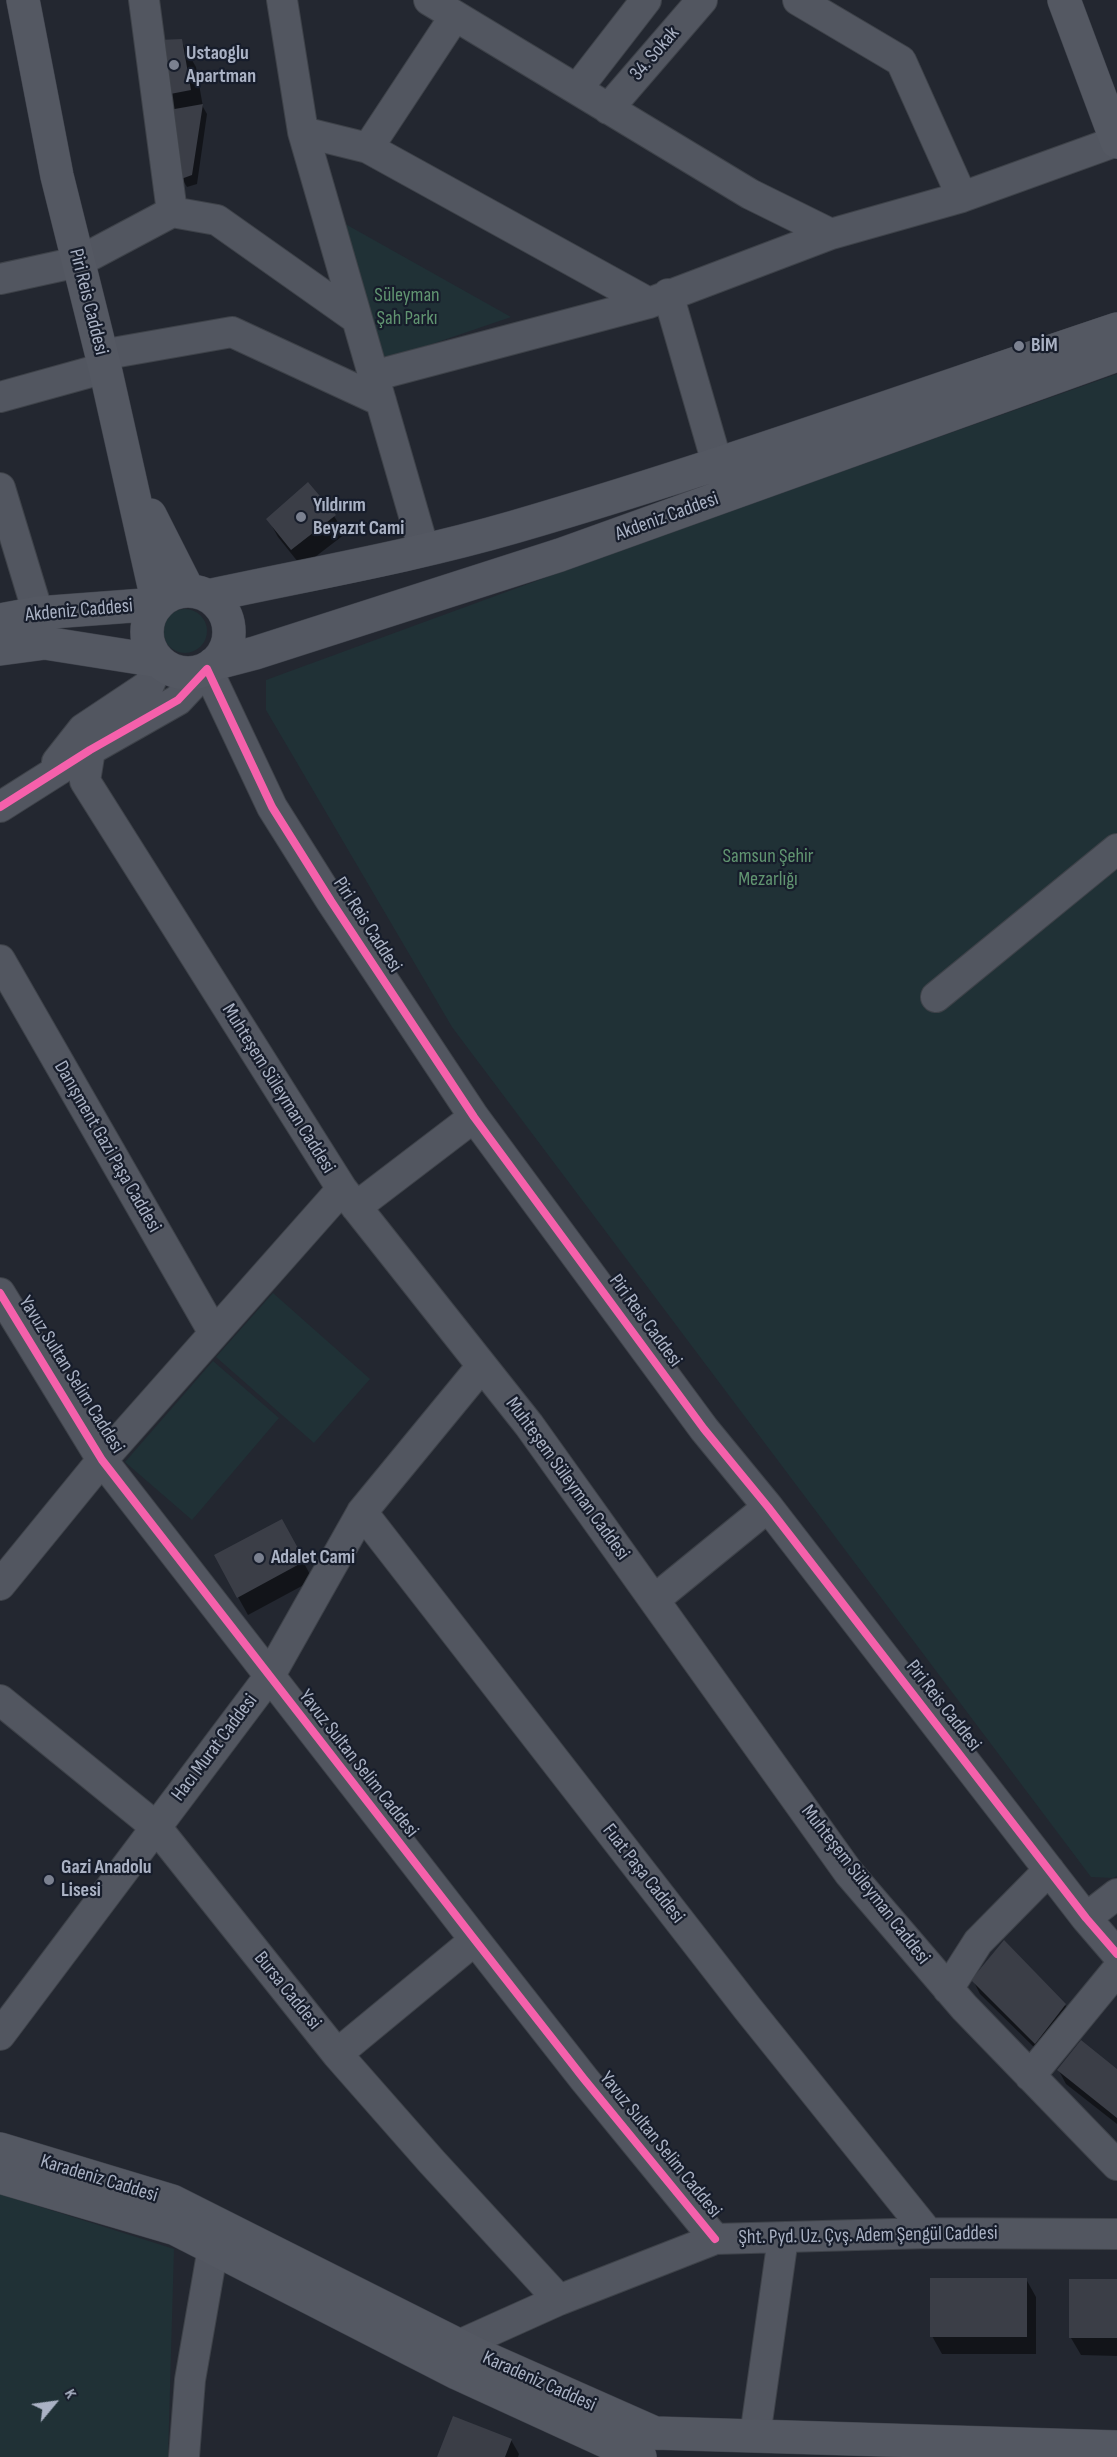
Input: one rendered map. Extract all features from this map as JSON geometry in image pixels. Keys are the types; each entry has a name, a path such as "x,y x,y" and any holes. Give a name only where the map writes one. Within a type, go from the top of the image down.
{"main road":[{"name":"Piri Reis Caddesi","path":"23,0 57,176 103,361 158,604"},
{"path":"1064,0 1116,129"},
{"name":"Akdeniz Caddesi","path":"198,593 424,550 513,527 717,463 1117,329"},
{"name":"Akdeniz Caddesi","path":"210,666 560,555 1117,356"},
{"path":"129,474 198,593"},
{"path":"174,593 198,593 215,600 224,611 229,625 229,638 225,650 210,666 195,673 182,673 170,669 151,651 147,638 147,624 158,604 174,593"},
{"name":"Akdeniz Caddesi","path":"0,620 38,613 158,604"},
{"name":"Akdeniz Caddesi","path":"0,650 45,643 159,661"},
{"name":"Karadeniz Caddesi","path":"0,2149 172,2200 459,2345 655,2433 1117,2447"},
{"name":"Karadeniz Caddesi","path":"0,2177 176,2229 457,2373 640,2457"}],"street":[{"path":"144,0 172,212"},
{"path":"282,0 303,132 424,550"},
{"path":"429,0 750,194 831,234"},
{"path":"577,89 646,0"},
{"name":"34. Sokak","path":"608,109 702,0"},
{"path":"798,0 901,62 962,197"},
{"path":"368,148 455,16"},
{"path":"0,397 103,361 232,332 377,388 658,298 831,234 962,197 1116,129"},
{"path":"303,132 368,148 658,298 717,463"},
{"path":"0,279 78,261 172,212 217,220 357,319"},
{"path":"2,503 38,613"},
{"path":"43,780 83,729 149,685 159,661"},
{"path":"0,807 90,750 178,700 210,666"},
{"name":"Piri Reis Caddesi","path":"210,666 272,807 331,901 474,1117 704,1429 768,1507 1086,1918 1117,1954"},
{"name":"Muhteşem Süleyman Caddesi","path":"90,750 85,781 349,1198 529,1425 849,1873 948,1989 1117,2165"},
{"path":"936,997 1117,849"},
{"name":"Danışment Gazi Paşa Caddesi","path":"3,975 214,1333"},
{"path":"0,1585 102,1460 214,1333 349,1198 474,1117"},
{"name":"Yavuz Sultan Selim Caddesi","path":"0,1293 102,1460 474,1940 715,2239"},
{"name":"Hacı Murat Caddesi","path":"0,2035 269,1677 362,1512 482,1366"},
{"path":"654,1600 768,1507"},
{"name":"Fuat Paşa Caddesi","path":"362,1512 748,2009 928,2233"},
{"name":"Bursa Caddesi","path":"0,1700 156,1827 337,2054 440,2171 559,2300"},
{"path":"948,1989 978,1942 1049,1870"},
{"path":"1086,1918 1117,1894"},
{"path":"337,2054 474,1940"},
{"path":"1030,2076 1117,1970"},
{"name":"Şht. Pyd. Uz. Çvş. Adem Şengül Caddesi","path":"459,2345 559,2300 715,2239 928,2233 1117,2234"},
{"path":"755,2436 783,2238"},
{"path":"184,2457 190,2380 213,2248"}],"green space":[{"name":"Süleyman Şah Parkı","path":"340,221 511,317 391,358 375,353"},
{"name":"Samsun Şehir Mezarlığı","path":"1117,374 1117,1876 1113,1878 1091,1877 452,1027 266,710 266,680 659,536"},
{"path":"185,609 194,610 201,615 206,622 206,640 201,647 194,652 185,653 176,652 169,647 164,640 163,631 164,622 169,615 176,610"},
{"path":"273,1293 370,1379 314,1443 216,1357"},
{"path":"213,1361 279,1418 192,1520 125,1462"},
{"path":"0,2194 174,2249 168,2457 0,2457"}],"building":[{"name":"Ustaoglu Apartman","path":"182,39 191,90 165,95 158,40"},
{"path":"203,104 192,175 181,179 169,110"},
{"name":"Yıldırım Beyazıt Cami","path":"308,482 336,515 291,550 266,519"},
{"name":"Adalet Cami","path":"282,1519 305,1561 237,1598 214,1555"},
{"path":"1004,1940 1066,2004 1035,2044 971,1980"},
{"path":"1081,2040 1117,2069 1117,2118 1057,2070"},
{"path":"930,2278 1027,2278 1027,2337 930,2337"},
{"path":"1069,2279 1117,2279 1117,2338 1069,2338"},
{"path":"453,2416 512,2439 505,2457 437,2457"}],"cycle path":[{"path":"0,807 90,750 178,700 207,669 272,807 331,901 474,1117 704,1429 768,1507 1086,1918 1117,1954"},
{"path":"0,1293 102,1460 584,2079 715,2239"}],"place":[{"name":"Ustaoglu Apartman","path":"174,65"},
{"name":"BİM","path":"1019,346"},
{"name":"Yıldırım Beyazıt Cami","path":"301,517"},
{"name":"Adalet Cami","path":"259,1558"},
{"name":"Gazi Anadolu Lisesi","path":"49,1880"}]}
